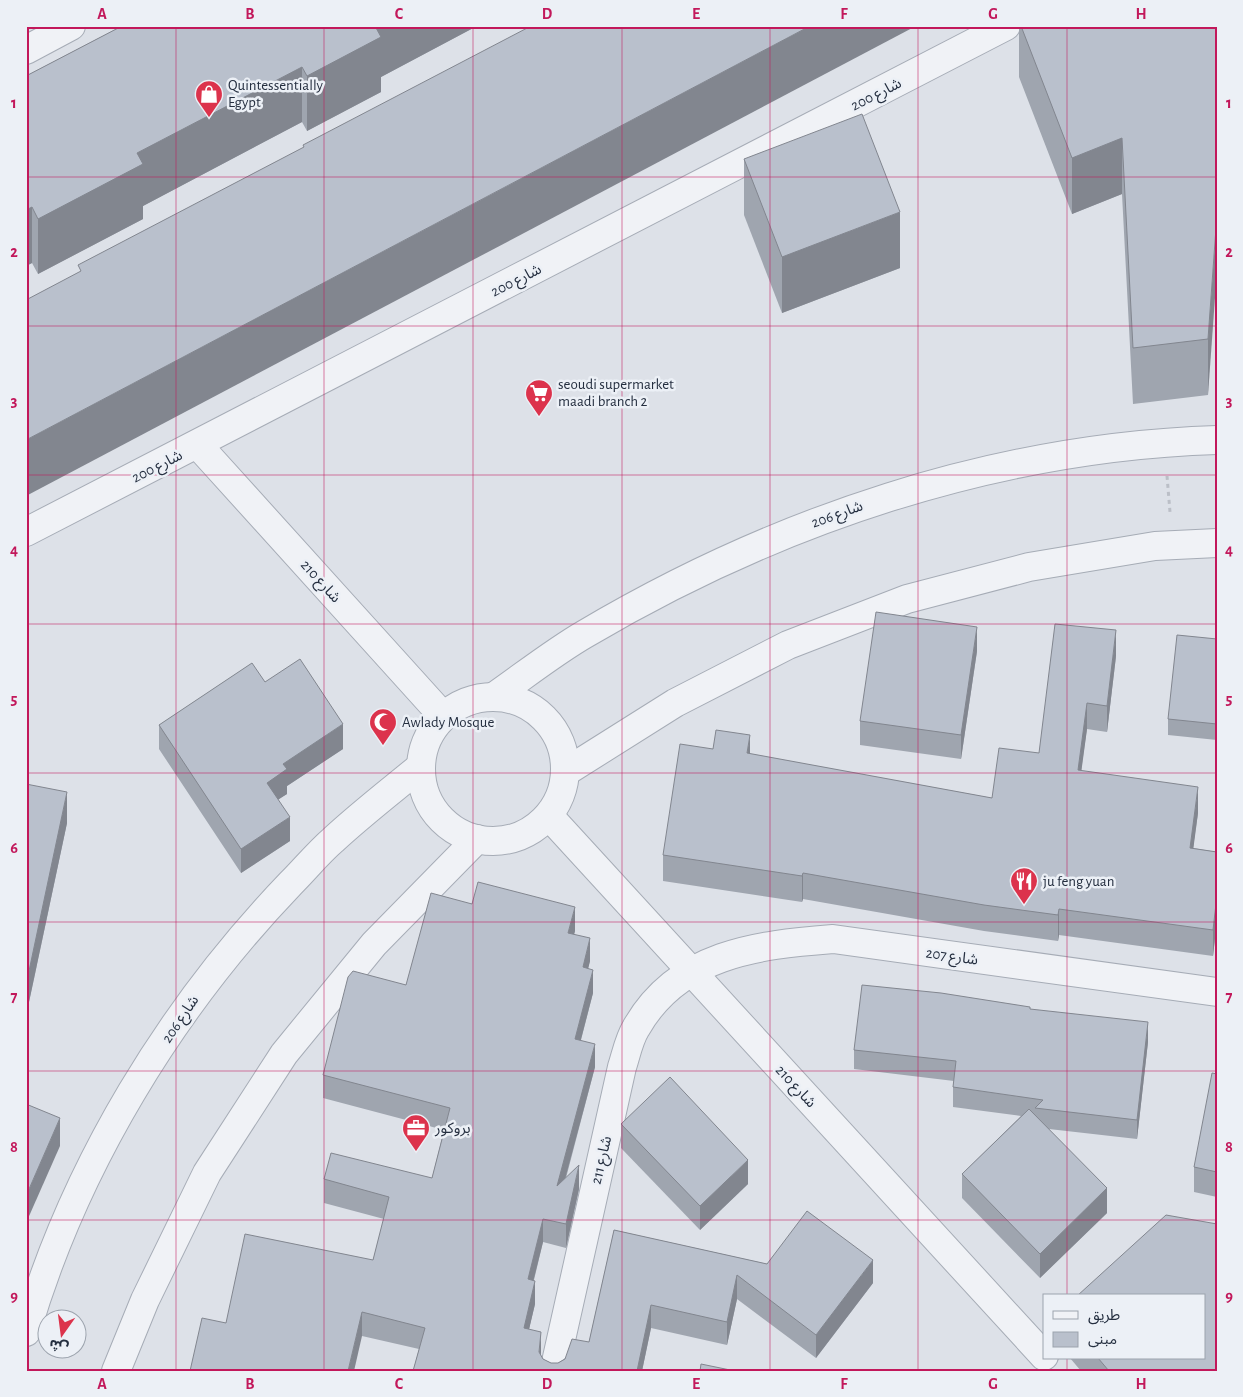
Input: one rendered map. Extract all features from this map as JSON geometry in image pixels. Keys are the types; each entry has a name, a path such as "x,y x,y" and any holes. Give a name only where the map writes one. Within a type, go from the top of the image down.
{"street":[{"path":"26,50 71,26"},
{"name":"شارع 200","path":"26,532 198,445 1006,26"},
{"name":"شارع 206","path":"495,696 584,635 677,583 773,538 874,501 976,473 1081,453 1165,443 1217,440"},
{"name":"شارع 210","path":"198,445 443,716"},
{"path":"566,771 675,703 788,645 907,600 1029,567 1172,545 1217,543"},
{"path":"495,696 523,702 546,719 562,743 566,771 562,795 549,816 528,832 504,840 477,839 454,830 436,813 424,792 420,767 426,739 443,716 467,701 495,696"},
{"name":"شارع 206","path":"26,1332 74,1203 125,1104 185,1009 255,921 332,840 420,767"},
{"name":"شارع 210","path":"549,816 1043,1355"},
{"path":"116,1371 145,1300 207,1173 284,1054 374,944 477,839"},
{"name":"شارع 207","path":"690,971 736,953 784,943 833,940 1217,992"},
{"name":"شارع 211","path":"554,1371 622,1068 635,1029 658,996 690,971"},
{"name":"شارع 210","path":"1048,1360 1058,1371"}],"path":[{"path":"1165,443 1172,545"}],"building":[{"path":"122,26 375,26 381,37 307,76 302,67 137,153 143,164 38,219 32,207 26,210 26,76"},
{"path":"531,26 810,26 26,440 26,300 81,271 78,265"},
{"path":"1021,26 1217,26 1217,214 1208,339 1133,348 1122,138 1072,158"},
{"path":"862,114 900,212 782,257 744,159"},
{"path":"876,612 977,627 961,735 860,721"},
{"path":"1055,624 1116,630 1107,706 1087,703 1078,770 1198,787 1190,848 1217,852 1217,895 1213,930 1059,909 1058,915 984,905 803,873 802,876 663,855 680,744 713,749 716,730 750,735 747,753 992,798 999,748 1039,753"},
{"path":"1177,635 1217,639 1217,724 1168,719"},
{"path":"300,659 343,724 283,764 287,769 267,783 290,817 241,849 159,725 252,663 265,682"},
{"path":"26,784 67,792 29,971 26,970"},
{"path":"478,882 575,907 568,933 590,938 583,967 593,970 575,1039 595,1044 557,1186 579,1165 566,1224 543,1219 528,1279 535,1281 524,1328 541,1332 539,1352 543,1359 551,1363 558,1363 565,1359 572,1339 589,1342 614,1230 767,1264 807,1211 873,1260 816,1335 737,1275 727,1322 651,1305 637,1371 413,1371 425,1328 362,1312 348,1371 190,1371 202,1318 226,1323 245,1234 373,1260 389,1197 324,1179 331,1153 432,1178 450,1108 323,1075 348,977 353,971 406,985 431,893 472,904"},
{"path":"862,985 941,993 1030,1007 1030,1009 1148,1022 1137,1120 1035,1108 1043,1100 953,1087 956,1061 854,1050"},
{"path":"1212,1073 1217,1074 1217,1172 1194,1167"},
{"path":"670,1077 748,1160 700,1206 621,1124"},
{"path":"26,1104 60,1118 26,1196"},
{"path":"1029,1109 1107,1188 1040,1254 962,1174"},
{"path":"1166,1215 1217,1224 1217,1371 1109,1371 1100,1360 1206,1360 1206,1294 1079,1294"},
{"path":"701,1364 735,1371 700,1371"}],"place":[{"name":"Quintessentially Egypt","path":"209,118"},
{"name":"seoudi supermarket maadi branch 2","path":"539,417"},
{"name":"Awlady Mosque","path":"383,746"},
{"name":"ju feng yuan","path":"1024,905"},
{"name":"بروكور","path":"416,1152"}]}
